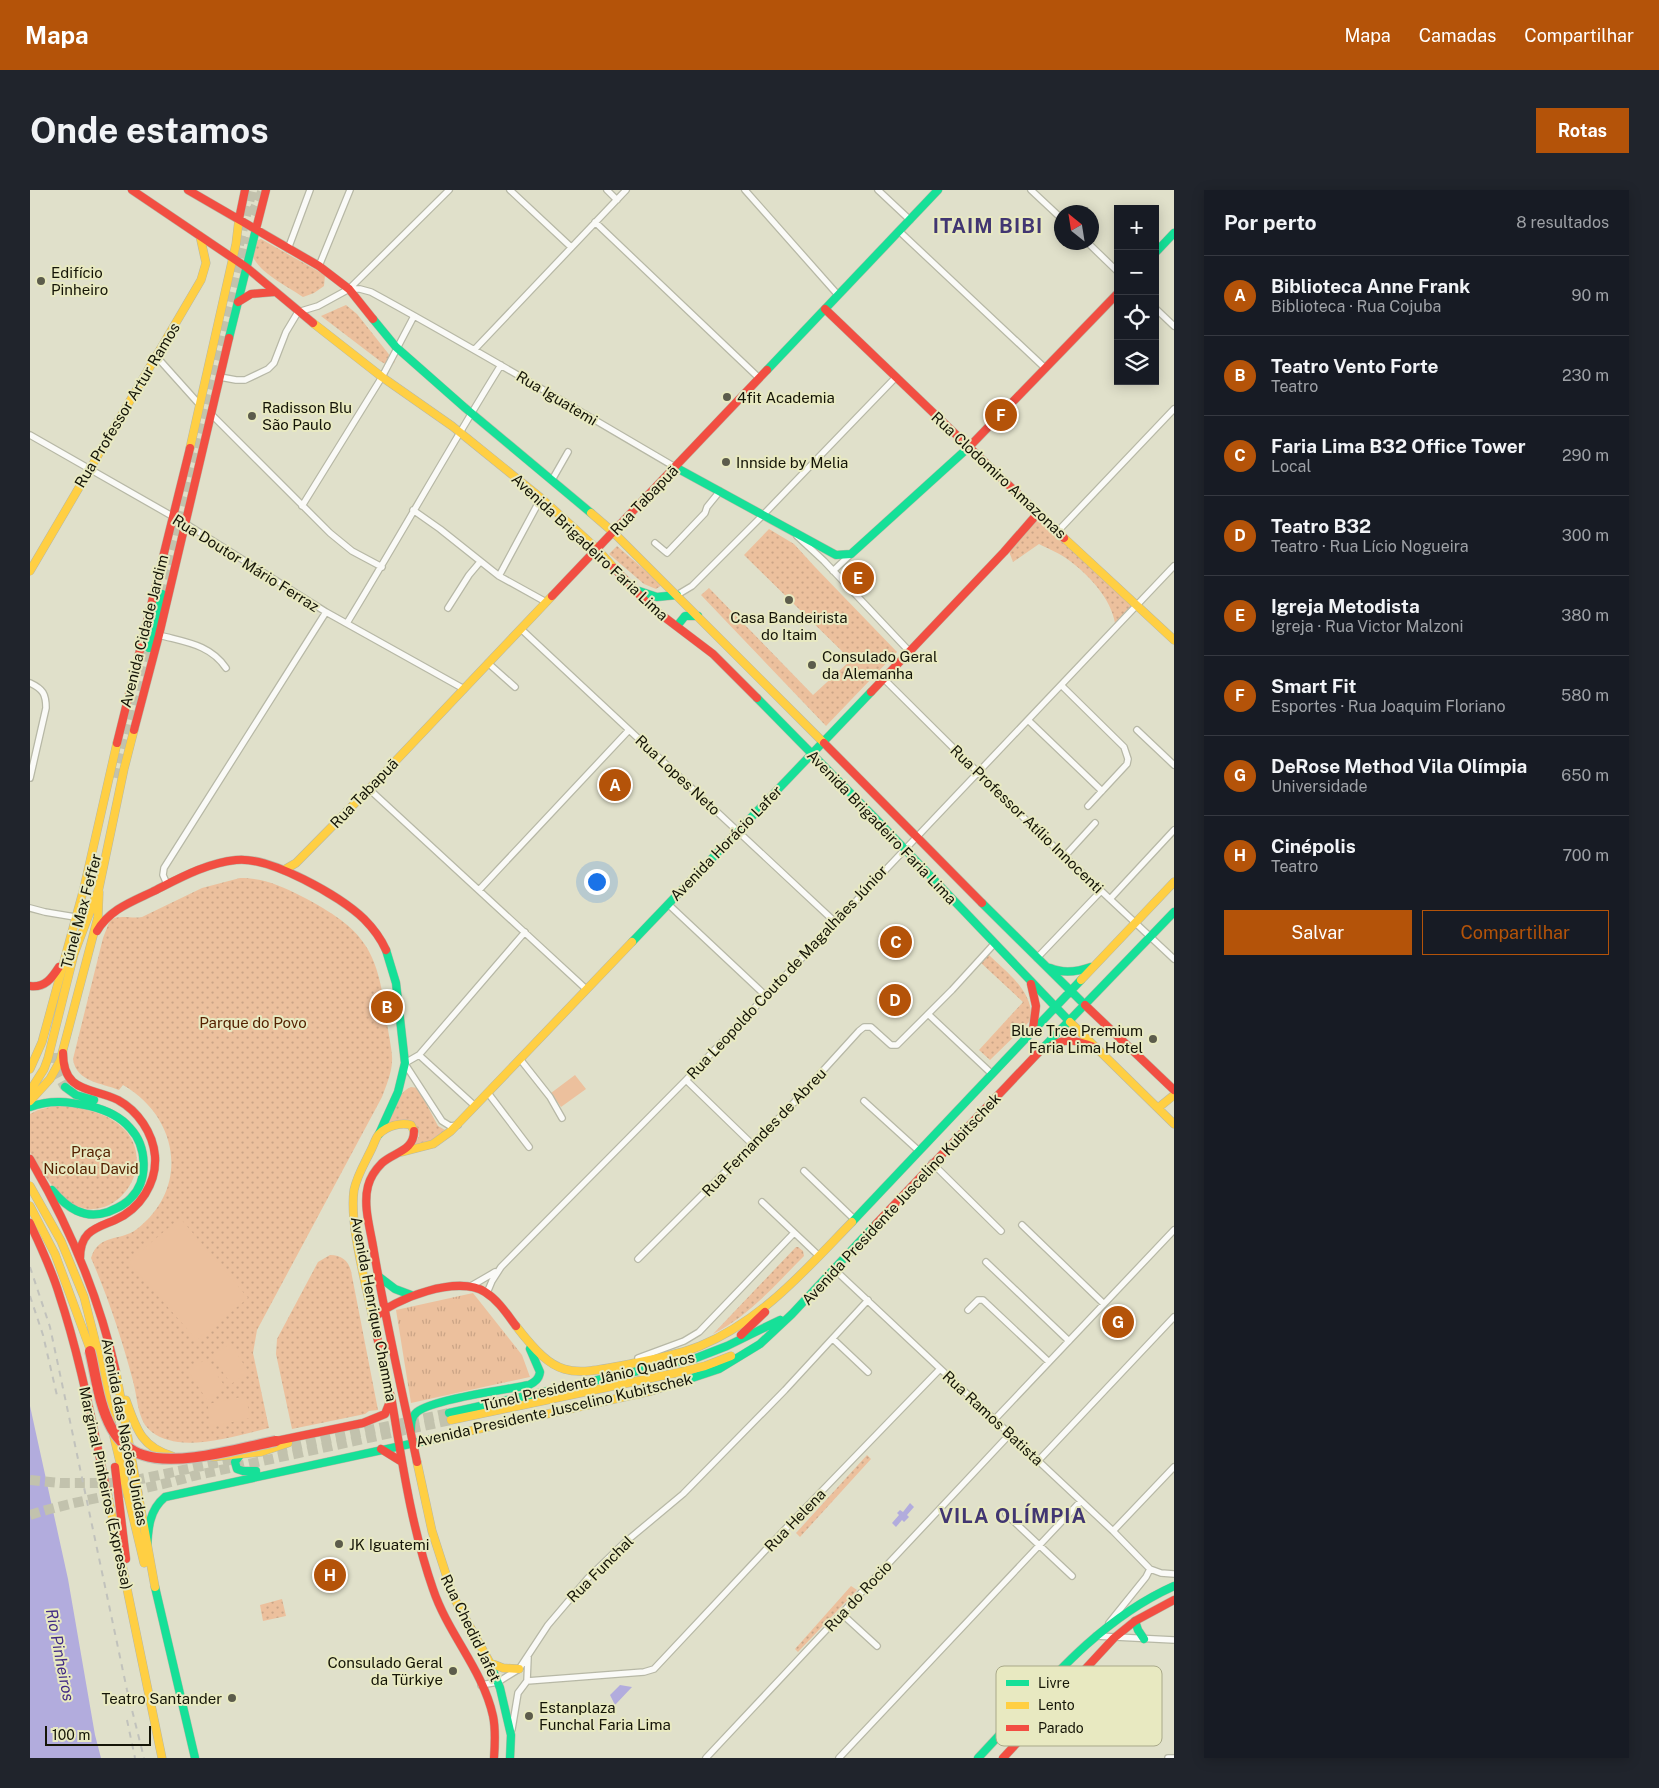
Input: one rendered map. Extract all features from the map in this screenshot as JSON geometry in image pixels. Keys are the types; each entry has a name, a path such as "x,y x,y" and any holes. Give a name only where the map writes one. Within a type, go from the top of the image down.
{"main road":[{"name":"Avenida Brigadeiro Faria Lima","path":"132,190 246,266 298,312 382,377 459,432 541,498 597,549 651,606 713,654 904,848 1094,1047 1174,1124"},
{"name":"Avenida Brigadeiro Faria Lima","path":"188,190 239,219 257,225 288,249 318,266 349,289 396,347 471,413 613,532 1085,1005 1174,1090"},
{"name":"Avenida Cidade Jardim","path":"30,1069 42,1042 84,888 111,766 173,518 236,244 245,190"},
{"name":"Avenida Cidade Jardim","path":"30,1091 44,1069 48,1058 74,954 99,888 124,769 159,636 210,414 266,190"},
{"name":"Rua Tabapuã","path":"284,870 296,863 368,789 938,190"},
{"path":"1158,250 1174,233"},
{"name":"Rua Professor Artur Ramos","path":"30,571 206,269 206,258 200,236"},
{"path":"238,302 250,294 274,292"},
{"path":"851,554 969,448 1115,295"},
{"name":"Rua Clodomiro Amazonas","path":"825,309 969,448 1174,640"},
{"name":"Rua Iguatemi","path":"675,467 836,555 851,554"},
{"name":"Avenida Horácio Lafer","path":"402,1152 436,1144 458,1125 1038,513"},
{"path":"634,588 654,598 667,598 677,595"},
{"path":"124,769 139,688 162,594"},
{"path":"677,626 686,616 698,616"},
{"name":"Túnel Max Feffer","path":"42,1042 49,1029 94,867 116,778"},
{"path":"91,944 99,926 109,916 190,873 235,860 249,859 270,863 342,901 362,917 376,933 385,948 393,970 405,1064"},
{"path":"946,893 952,886 956,876"},
{"name":"Avenida Presidente Juscelino Kubitschek","path":"524,1337 549,1362 573,1372 611,1368 660,1358 706,1343 738,1325 779,1296 819,1256 1174,882"},
{"name":"Avenida Cidade Jardim","path":"30,1101 50,1078 60,1061 59,1053 91,944 100,906 99,888"},
{"path":"80,1261 81,1246 88,1234 130,1212 139,1204 146,1194 154,1172 154,1148 140,1118 116,1100 87,1091 76,1085 65,1072 59,1053 72,988 94,914 99,888"},
{"path":"960,907 960,900 963,897 972,897 998,923 1005,925"},
{"name":"Avenida Presidente Juscelino Kubitschek","path":"147,1549 148,1531 152,1514 157,1503 165,1497 399,1445 412,1435 651,1390 719,1369 760,1344 792,1314 932,1163 1174,912"},
{"path":"30,986 37,988 49,981 63,960"},
{"path":"1041,961 1062,972 1071,973 1081,972 1098,962"},
{"path":"1028,979 1033,988 1037,1007 1036,1020 1032,1031"},
{"path":"1041,1051 1069,1038 1094,1047"},
{"name":"Avenida Henrique Chamma","path":"397,1429 359,1250 353,1199 357,1179 394,1101 405,1064"},
{"path":"65,1087 76,1095 110,1104 132,1119 144,1135 154,1172"},
{"path":"1158,1108 1174,1095"},
{"path":"30,1107 50,1101 64,1101 108,1112 117,1116 131,1128 142,1147 145,1157 142,1178 138,1189 122,1206 110,1212 95,1215 79,1213 63,1202 44,1180"},
{"path":"379,1134 399,1124 411,1125 414,1132 414,1140 402,1152"},
{"name":"Avenida Henrique Chamma","path":"402,1152 382,1162 376,1169 368,1186 367,1206 378,1276 412,1435"},
{"name":"Avenida das Nações Unidas","path":"30,1159 44,1180 80,1261 106,1332 132,1456 157,1599 194,1758"},
{"name":"Avenida das Nações Unidas","path":"30,1186 48,1216 84,1297 143,1560 157,1599"},
{"path":"30,1206 55,1254 90,1348 108,1420 119,1438 138,1453 163,1460 180,1460 363,1423 382,1416 387,1410 390,1394"},
{"name":"Marginal Pinheiros (Expressa)","path":"30,1223 55,1283 71,1332 88,1400 162,1757"},
{"name":"Avenida das Nações Unidas","path":"69,1260 66,1266 78,1301 90,1348"},
{"path":"378,1276 395,1288 411,1295"},
{"path":"374,1320 385,1309 411,1295 450,1287 470,1286 479,1288 502,1308 524,1337 539,1368 538,1380 529,1385 425,1408 415,1414 411,1422 412,1435"},
{"name":"Túnel Presidente Jânio Quadros","path":"727,1346 754,1324 779,1296"},
{"name":"Túnel Presidente Jânio Quadros","path":"760,1344 705,1366 450,1417 696,1358 727,1346 792,1314"},
{"path":"115,1371 137,1430 146,1444 161,1454 180,1457 240,1455 274,1448 286,1444 293,1438"},
{"name":"Rua Chedid Jafet","path":"397,1429 417,1535 426,1567 448,1626 481,1684 491,1708 494,1724 494,1758"},
{"name":"Rua Chedid Jafet","path":"412,1435 432,1531 447,1582 457,1605 490,1663 498,1682 511,1735"},
{"path":"114,1437 114,1456 125,1539 130,1602"},
{"path":"381,1449 402,1462"},
{"path":"240,1455 234,1464 239,1470 279,1471"},
{"path":"1065,1666 1106,1627 1131,1607 1145,1598 1174,1586"},
{"path":"1088,1666 1114,1638 1136,1621 1174,1600"},
{"path":"1136,1621 1138,1630 1144,1639"},
{"path":"490,1663 503,1668 518,1669"},
{"path":"510,1758 511,1735"},
{"path":"978,1758 996,1739"},
{"path":"1002,1758 1013,1746"}],"street":[{"path":"288,249 310,190"},
{"path":"318,266 350,190"},
{"path":"220,377 245,380 268,369 274,363 286,332 298,312 318,306 349,289 449,190"},
{"path":"510,190 571,247"},
{"path":"607,190 616,200"},
{"path":"475,349 626,190"},
{"path":"745,190 838,296"},
{"path":"878,190 910,220"},
{"path":"1031,190 1054,212"},
{"path":"595,222 759,378"},
{"path":"899,231 1045,368"},
{"path":"1095,250 1114,268"},
{"name":"Rua Iguatemi","path":"349,289 371,292 475,349 675,467"},
{"path":"1159,312 1174,326"},
{"path":"302,506 382,377 396,347 414,316"},
{"path":"156,356 199,404"},
{"path":"347,623 382,567 459,432 501,365"},
{"path":"677,595 685,591 700,578 763,515 896,376"},
{"path":"1058,531 1174,409"},
{"path":"210,414 330,533 352,551 382,567"},
{"name":"Rua Doutor Mário Ferraz","path":"30,435 186,524 326,612 464,689"},
{"path":"552,480 568,452"},
{"path":"655,543 667,553 705,513 707,506 720,491"},
{"path":"499,576 541,498"},
{"path":"413,510 440,528 499,576 546,602"},
{"path":"794,533 909,651"},
{"path":"833,571 851,554"},
{"path":"448,608 469,575 480,562"},
{"name":"Rua Leopoldo Couto de Magalhães Júnior","path":"487,1293 501,1267 686,1080 904,848 1174,566"},
{"path":"167,884 163,875 164,868 326,612"},
{"name":"Rua Lopes Neto","path":"521,629 835,922"},
{"path":"159,636 204,647 218,658 226,668"},
{"path":"488,663 515,687"},
{"name":"Rua Professor Atílio Innocenti","path":"883,678 1064,857 1174,959"},
{"path":"30,683 40,687 46,697 46,708 30,778"},
{"path":"1061,685 1116,738 1127,752 1127,764 1088,806"},
{"path":"1028,720 1102,791"},
{"path":"479,890 629,730"},
{"path":"1137,730 1174,765"},
{"path":"368,789 586,989"},
{"path":"1064,857 1095,823"},
{"path":"1110,899 1174,830"},
{"path":"1041,961 1101,891"},
{"path":"668,904 765,995"},
{"path":"30,908 75,917"},
{"path":"458,1125 450,1126 442,1121 405,1064 419,1054 524,932"},
{"path":"992,1074 928,1014 994,944"},
{"name":"Rua Fernandes de Abreu","path":"638,1260 753,1145 864,1027 871,1027 891,1045 895,1046 928,1014"},
{"path":"419,1054 475,1106"},
{"path":"520,1059 550,1097 562,1118"},
{"path":"686,1080 753,1145"},
{"path":"488,1093 529,1147"},
{"path":"864,1100 919,1151"},
{"path":"932,1163 1001,1231"},
{"path":"804,1171 854,1219"},
{"path":"762,1202 819,1256"},
{"path":"1022,1226 1104,1304"},
{"path":"995,1419 1174,1230"},
{"path":"611,1368 684,1341 699,1332 794,1234"},
{"path":"986,1262 1069,1341"},
{"name":"Rua Leopoldo Couto de Magalhães Júnior","path":"470,1286 501,1267"},
{"name":"Rua Ramos Batista","path":"834,1269 995,1419 1150,1569 1160,1573 1174,1574"},
{"name":"Rua Funchal","path":"481,1684 498,1682 518,1669 548,1625 588,1578 622,1544 683,1494 760,1417 868,1300"},
{"path":"968,1310 978,1300 983,1300 1049,1362"},
{"path":"1038,1461 1174,1316"},
{"path":"833,1339 868,1372"},
{"name":"Rua Helena","path":"527,1681 650,1672 660,1664 789,1525 940,1369"},
{"name":"Rua do Rocio","path":"706,1758 1010,1434"},
{"path":"1113,1532 1174,1467"},
{"path":"839,1758 1081,1501"},
{"path":"1006,1514 1072,1576"},
{"path":"1106,1627 1150,1569"},
{"path":"1141,1583 1160,1573"},
{"path":"842,1614 877,1646"},
{"path":"1096,1636 1174,1640"},
{"path":"511,1735 518,1693 527,1681 528,1655"},
{"path":"1168,1758 1174,1758"}],"green space":[{"path":"261,239 325,275 324,286 314,293 303,297 267,274 252,255 258,240"},
{"path":"346,305 357,314 395,362 389,366 380,361 321,316"},
{"path":"1039,518 1132,605 1115,623 1109,605 1098,589 1085,574 1063,556 1039,544 1013,562 1008,549"},
{"path":"769,529 794,544 897,652 826,726 701,595 709,588 813,695 851,660 744,555"},
{"path":"617,546 662,585 656,589 644,584 609,554"},
{"name":"Parque do Povo","path":"240,878 265,881 294,892 323,908 355,932 373,960 379,978 391,1048 392,1065 382,1097 257,1330 253,1353 269,1428 211,1441 178,1442 156,1435 148,1429 142,1420 119,1334 91,1258 99,1245 105,1241 137,1229 154,1212 165,1194 171,1174 171,1154 166,1134 156,1115 142,1099 123,1085 119,1090 84,1077 75,1067 73,1059 103,938 110,920 118,917 142,917 202,888"},
{"path":"988,954 1017,983 1028,1000 1031,1010 1031,1020 990,1060 979,1050 1023,1002 980,962"},
{"path":"575,1075 586,1089 561,1107 551,1093"},
{"path":"411,1087 418,1088 438,1126 447,1131 428,1143 414,1146 419,1136 417,1127 386,1125 399,1098"},
{"name":"Praça Nicolau David","path":"55,1106 97,1113 123,1128 135,1148 136,1169 128,1189 112,1203 92,1209 70,1203 57,1194 33,1159 30,1152 30,1114"},
{"path":"180,1218 248,1298 197,1340 128,1262"},
{"path":"796,1247 803,1251 804,1256 750,1309 713,1334"},
{"path":"330,1255 344,1259 351,1271 378,1410 292,1429 276,1354 277,1339 318,1262"},
{"path":"473,1293 522,1355 530,1377 411,1403 396,1310"},
{"path":"230,1344 249,1372 231,1384 212,1356"},
{"path":"206,1359 226,1388 207,1400 188,1371"},
{"path":"246,1396 250,1418 210,1427 208,1404"},
{"path":"867,1455 871,1459 800,1537 796,1533"},
{"path":"851,1586 857,1590 798,1652 795,1649"},
{"path":"282,1599 286,1616 263,1621 260,1605"}],"water":[{"name":"Rio Pinheiros","path":"30,1406 68,1579 95,1735 101,1758 30,1758"},
{"path":"910,1503 914,1507 907,1515 909,1517 904,1522 902,1520 896,1527 892,1523 899,1515 897,1513 900,1510 903,1512"},
{"path":"620,1685 632,1687 615,1705 610,1695"}],"tunnel":[{"path":"239,245 252,190"},
{"path":"252,215 263,190"},
{"path":"162,594 247,237"},
{"path":"116,778 148,639"},
{"path":"56,1053 56,1071 65,1087"},
{"path":"277,1450 449,1413"},
{"path":"30,1515 193,1476 451,1420"},
{"path":"30,1480 60,1483 122,1483 235,1459"}],"railway":[{"path":"30,1267 50,1327 127,1690 144,1758"},
{"path":"30,1296 43,1335 58,1400"},
{"path":"127,1720 135,1758"}],"traffic: fast":[{"path":"767,370 938,190"},
{"path":"229,338 256,229"},
{"path":"1158,250 1174,233"},
{"path":"373,319 396,347 464,407 591,513"},
{"path":"675,467 836,555 851,554 969,447"},
{"path":"639,591 657,597 677,595"},
{"path":"149,648 162,594"},
{"path":"677,626 685,616 698,616"},
{"path":"632,942 871,692"},
{"path":"757,698 1070,1022"},
{"path":"982,903 1085,1005"},
{"path":"1039,1052 1174,912"},
{"path":"379,1134 398,1092 405,1063 396,983 386,950"},
{"path":"1050,968 1070,972 1091,967"},
{"path":"852,1222 1081,980"},
{"path":"65,1087 76,1095 94,1100"},
{"path":"30,1107 38,1104 60,1102 90,1106 107,1112 122,1120 130,1128 136,1135 143,1153 143,1173 137,1191 126,1203 108,1212 91,1214 77,1211 52,1190"},
{"path":"680,1382 719,1369 760,1344 792,1314 876,1224"},
{"path":"378,1276 395,1289 411,1295"},
{"path":"449,1413 696,1358 727,1346 780,1320"},
{"path":"411,1430 414,1416 425,1407 453,1399 533,1383 538,1378 540,1372 530,1349"},
{"path":"147,1549 150,1520 156,1508 165,1497 447,1436"},
{"path":"240,1455 235,1462 237,1469 256,1471"},
{"path":"1064,1666 1118,1619 1145,1601 1174,1586"},
{"path":"155,1587 195,1758"},
{"path":"1135,1621 1144,1639"},
{"path":"490,1663 500,1688 511,1735 510,1758"},
{"path":"978,1758 996,1738"}],"traffic: slow":[{"path":"190,448 236,244 239,219"},
{"path":"30,571 201,280 206,263 200,236"},
{"path":"313,323 382,377 452,426 541,498 597,549 614,568"},
{"path":"591,513 613,532 824,743"},
{"path":"1064,538 1174,640"},
{"path":"284,870 296,863 369,789 552,596"},
{"path":"30,1091 44,1069 48,1058 74,954 99,888 134,730"},
{"path":"30,1069 42,1042 84,888 117,743"},
{"path":"1081,980 1174,882"},
{"path":"30,1101 50,1079 60,1061 98,917 99,892"},
{"path":"402,1152 433,1144 451,1131 632,942"},
{"path":"1070,1022 1174,1124"},
{"path":"1158,1108 1174,1095"},
{"path":"373,1319 356,1237 353,1204 355,1184 376,1139 382,1131 399,1124 411,1125 414,1131"},
{"path":"30,1186 61,1241 84,1297 98,1352 114,1437 144,1563"},
{"path":"30,1206 55,1254 89,1346"},
{"path":"516,1326 542,1356 565,1369 577,1371 609,1368 683,1352 723,1335 764,1308 800,1275 852,1222"},
{"path":"451,1420 685,1371 731,1356"},
{"path":"116,1372 155,1587"},
{"path":"447,1436 651,1391 680,1382"},
{"path":"126,1400 137,1428 146,1442 172,1456"},
{"path":"212,1457 261,1452 288,1443"},
{"path":"417,1462 432,1531 453,1596 490,1663"},
{"path":"106,1487 162,1758"},
{"path":"490,1663 503,1668 519,1669"}],"traffic: jam":[{"path":"132,190 246,267 313,323"},
{"path":"188,190 319,266 349,289 373,319"},
{"path":"239,219 245,190"},
{"path":"256,229 266,190"},
{"path":"238,302 251,294 274,292"},
{"path":"969,447 1116,295"},
{"path":"825,309 1064,538"},
{"path":"134,730 159,635 229,338"},
{"path":"552,596 767,370"},
{"path":"117,743 190,448"},
{"path":"871,692 1004,552 1038,513"},
{"path":"614,568 651,607 713,654 757,698"},
{"path":"824,743 982,903"},
{"path":"97,931 108,917 121,907 182,877 214,864 236,860 250,860 267,864 304,879 339,900 367,922 386,950"},
{"path":"30,986 44,984 59,967"},
{"path":"1031,984 1036,1006 1033,1029"},
{"path":"1085,1005 1174,1090"},
{"path":"1051,1046 1057,1043 1072,1041 1094,1047"},
{"path":"876,1224 1039,1052"},
{"path":"63,1053 64,1066 73,1082 80,1087 118,1100 138,1116 148,1131 155,1156 153,1176 145,1194 124,1215 88,1234 81,1246 80,1259"},
{"path":"414,1131 411,1143 387,1159 375,1171 369,1183 366,1201 383,1301 417,1462"},
{"path":"30,1159 58,1210 92,1289 116,1372"},
{"path":"30,1223 53,1276 73,1342 106,1487"},
{"path":"276,1441 363,1423 385,1414 390,1394 373,1319 396,1304 427,1291 459,1286 473,1287 485,1292 494,1299 516,1326"},
{"path":"741,1335 765,1312"},
{"path":"90,1351 101,1401 108,1420 121,1441 138,1453 157,1458 191,1458 276,1441"},
{"path":"391,1396 408,1493 425,1565 439,1605 474,1667 488,1699 495,1726 494,1758"},
{"path":"381,1449 402,1462"},
{"path":"115,1467 126,1559"},
{"path":"1088,1666 1114,1638 1135,1621 1174,1600"},
{"path":"1003,1758 1014,1746"}],"place":[{"name":"Edifício Pinheiro","path":"41,281"},
{"name":"4fit Academia","path":"727,397"},
{"name":"Smart Fit","path":"1001,415"},
{"name":"Radisson Blu São Paulo","path":"252,416"},
{"name":"Innside by Melia","path":"726,462"},
{"name":"Igreja Metodista","path":"858,578"},
{"name":"Casa Bandeirista do Itaim","path":"789,600"},
{"name":"Consulado Geral da Alemanha","path":"812,665"},
{"name":"Biblioteca Anne Frank","path":"615,785"},
{"name":"Faria Lima B32 Office Tower","path":"896,942"},
{"name":"Teatro B32","path":"895,1000"},
{"name":"Teatro Vento Forte","path":"387,1007"},
{"name":"Blue Tree Premium Faria Lima Hotel","path":"1153,1039"},
{"name":"DeRose Method Vila Olímpia","path":"1118,1322"},
{"name":"JK Iguatemi","path":"339,1544"},
{"name":"Cinépolis","path":"330,1575"},
{"name":"Consulado Geral da Türkiye","path":"453,1671"},
{"name":"Teatro Santander","path":"232,1698"},
{"name":"Estanplaza Funchal Faria Lima","path":"529,1716"}],"district":[{"name":"ITAIM BIBI","path":"988,226"},
{"name":"VILA OLÍMPIA","path":"1013,1516"}]}
